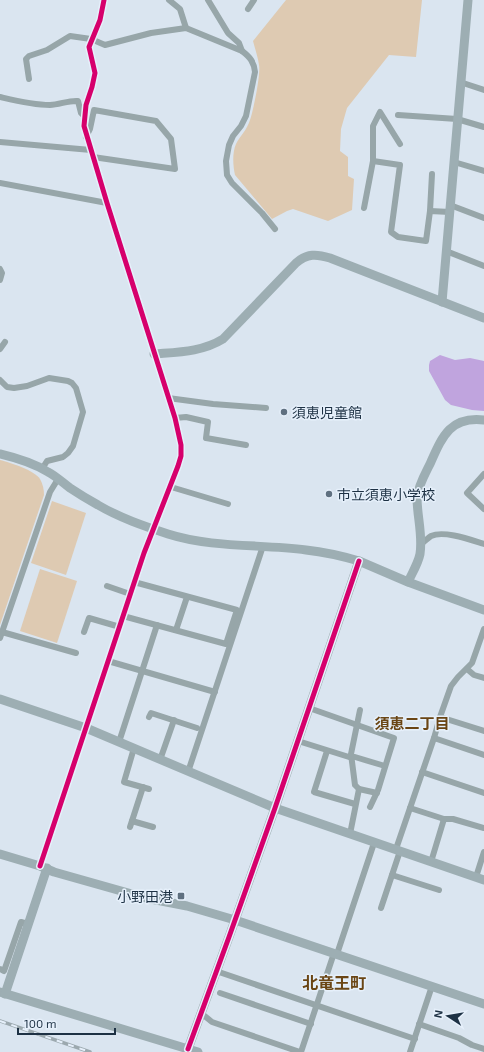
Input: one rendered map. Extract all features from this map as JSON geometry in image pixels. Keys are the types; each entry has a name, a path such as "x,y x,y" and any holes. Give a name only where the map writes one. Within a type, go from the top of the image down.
{"street":[{"path":"104,0 100,20 89,47 94,73 84,116 84,126 86,137 94,157 107,203 175,418 179,434 181,456 130,594 86,728 43,867 28,924 3,993 198,1052"},
{"path":"169,0 180,9 186,28"},
{"path":"208,0 228,33 239,43 242,51"},
{"path":"248,9 254,0"},
{"path":"442,302 468,0"},
{"path":"29,79 26,59 29,56 47,50 70,36 91,40 105,45 151,34 186,28 242,51 250,57 254,65 255,72 246,116 229,145 226,161 227,175 232,183 262,213 275,229"},
{"path":"460,82 484,90"},
{"path":"0,96 37,105 52,105 78,101 81,113 84,116"},
{"path":"86,137 90,129 94,110 156,121 171,139 176,169 94,157"},
{"path":"364,208 373,161 373,126 380,112 400,144"},
{"path":"398,114 457,119 484,127"},
{"path":"0,142 91,150"},
{"path":"373,161 400,165 391,232 398,237 426,240 430,211 432,174"},
{"path":"454,162 484,171"},
{"path":"0,183 107,203"},
{"path":"430,211 450,209 484,218"},
{"path":"446,251 484,266"},
{"path":"154,354 204,348 213,345 222,339 296,263 312,254 330,258 484,318"},
{"path":"0,269 2,273 0,280"},
{"path":"0,349 5,342"},
{"path":"0,380 7,387 14,388 27,386 49,378 68,381 76,388 83,412 73,446 68,454 63,457 47,461 42,469"},
{"path":"168,398 213,404 266,408"},
{"path":"175,418 186,417 208,422 206,438 246,445"},
{"path":"408,582 417,562 421,544 417,496 442,438 448,430 467,419 484,420"},
{"path":"0,454 19,458 42,469 99,506 154,529 189,540 218,544 264,546 318,551 359,561 408,582 484,610"},
{"path":"484,474 467,493 484,509"},
{"path":"0,638 50,492 58,478"},
{"path":"170,487 228,504"},
{"path":"421,544 432,536 438,534 447,534 484,544"},
{"path":"188,772 264,546"},
{"path":"188,1049 275,808 359,561"},
{"path":"123,616 226,644 237,610 134,582"},
{"path":"107,586 130,594"},
{"path":"176,630 187,597"},
{"path":"84,632 89,618 120,627"},
{"path":"119,742 157,625"},
{"path":"381,908 392,875 410,808 451,686 472,663 484,629"},
{"path":"2,632 76,653"},
{"path":"108,661 215,692"},
{"path":"467,669 474,675 484,678"},
{"path":"0,699 86,728 275,808 480,879 484,852"},
{"path":"309,708 394,738 377,794 370,807"},
{"path":"360,710 351,757 355,785 359,789 377,794"},
{"path":"149,717 151,713 198,728"},
{"path":"440,717 484,731"},
{"path":"160,760 174,720"},
{"path":"434,738 484,755"},
{"path":"298,741 327,751 386,766"},
{"path":"134,748 124,782 146,788 131,824 152,828"},
{"path":"327,751 314,792 355,804"},
{"path":"422,772 484,793"},
{"path":"350,834 359,789"},
{"path":"410,808 444,819 453,819 484,828"},
{"path":"431,862 444,819"},
{"path":"200,1013 212,1022 300,1052 318,1005 374,843"},
{"path":"0,854 43,867 54,872 146,898 187,906 235,920 484,1004"},
{"path":"392,875 439,890"},
{"path":"0,970 4,970 21,922 28,924"},
{"path":"216,971 415,1039"},
{"path":"410,1052 432,986"},
{"path":"220,993 311,1024"},
{"path":"420,1024 484,1049"}],"shaded area":[{"path":"286,0 422,0 416,57 389,55 347,108 341,129 340,151 348,157 348,176 354,179 352,210 328,221 293,209 272,219 235,175 234,171 234,151 250,120 258,84 259,65 253,41"},
{"path":"440,355 455,360 470,358 484,361 484,411 451,405 445,400 429,371 430,361"},
{"path":"0,460 22,467 37,476 42,483 44,495 0,625"},
{"path":"52,501 86,513 66,575 31,563"},
{"path":"40,569 77,581 57,643 20,631"}],"railway":[{"path":"0,1021 90,1052"}],"cycle path":[{"path":"40,866 144,553 181,456 181,445 175,418 84,126 86,105 95,73 89,47 100,20 104,0"},
{"path":"188,1049 275,808 359,561"}],"place":[{"name":"須恵児童館","path":"284,412"},
{"name":"市立須恵小学校","path":"329,494"},
{"name":"小野田港","path":"181,896"}],"district":[{"name":"須恵二丁目","path":"412,723"},
{"name":"北竜王町","path":"334,982"}]}
